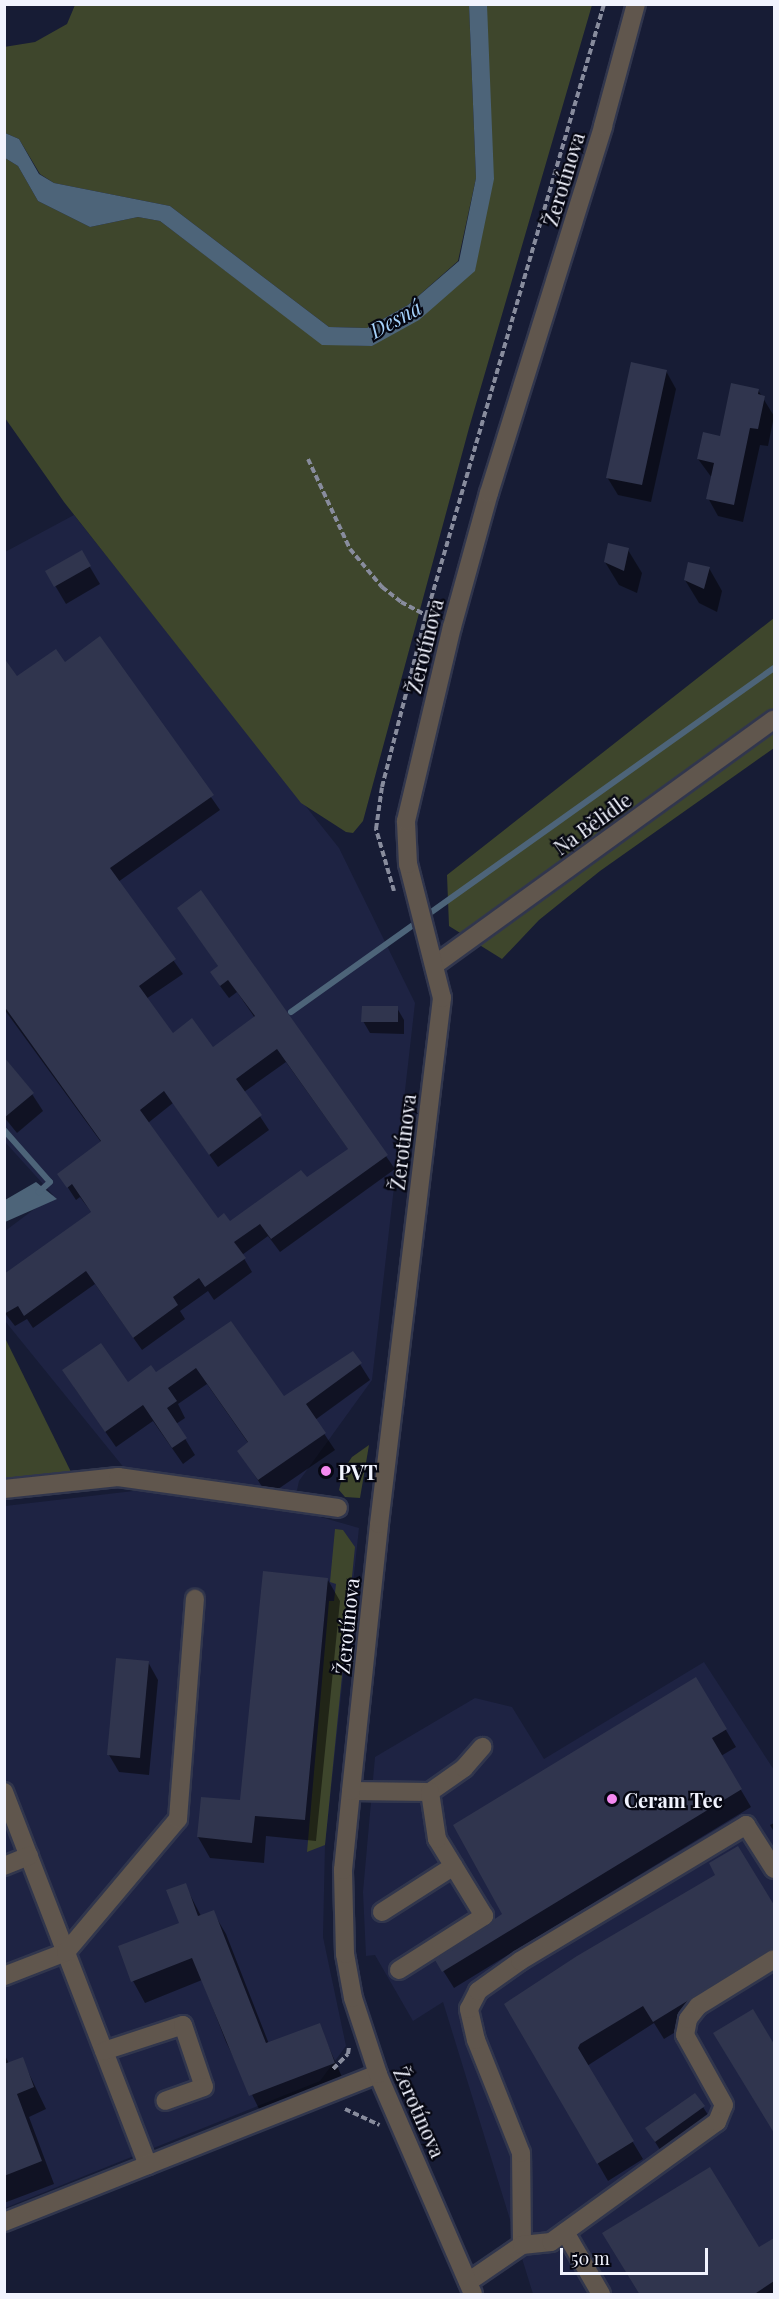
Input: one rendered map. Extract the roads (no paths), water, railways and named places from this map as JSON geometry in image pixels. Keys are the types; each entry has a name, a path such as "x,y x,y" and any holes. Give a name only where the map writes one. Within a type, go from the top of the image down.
{"street":[{"name":"Žerotínova","path":"471,2289 378,2074 353,1998 345,1954 344,1870 351,1791 379,1524 442,998 436,964 418,907 408,864 406,821 452,627 636,4"},
{"name":"Na Bělidle","path":"436,964 774,719"},
{"path":"4,1489 118,1477 338,1508"},
{"path":"4,1976 66,1952 178,1819 195,1599"},
{"path":"351,1791 430,1792 464,1768 483,1747"},
{"path":"4,1792 148,2165"},
{"path":"399,1970 484,1916 437,1839 430,1792"},
{"path":"522,2245 520,2153 476,2040 469,2009 478,1991 520,1961 746,1826 774,1869"},
{"path":"4,1866 29,1856"},
{"path":"382,1912 454,1866"},
{"path":"471,2289 522,2245 551,2242 717,2122 724,2105 685,2035 688,2019 698,2006 774,1959"},
{"path":"104,2051 183,2025 204,2087 165,2101"},
{"path":"4,2222 378,2074"},
{"path":"566,2232 593,2290"}],"water":[{"name":"Desná","path":"469,5 487,5 494,179 475,271 419,320 372,346 322,345 160,221 138,217 90,227 38,201 18,166 5,158 5,133 19,139 39,174 54,183 170,206 329,327 367,328 408,305 459,261 476,178"},
{"path":"36,1182 57,1199 5,1222 5,1200"}],"waterway":[{"path":"291,1012 774,668"},
{"path":"4,1130 50,1182 39,1192"}],"place":[{"name":"PVT","path":"326,1471"},
{"name":"Ceram Tec","path":"612,1799"}]}
